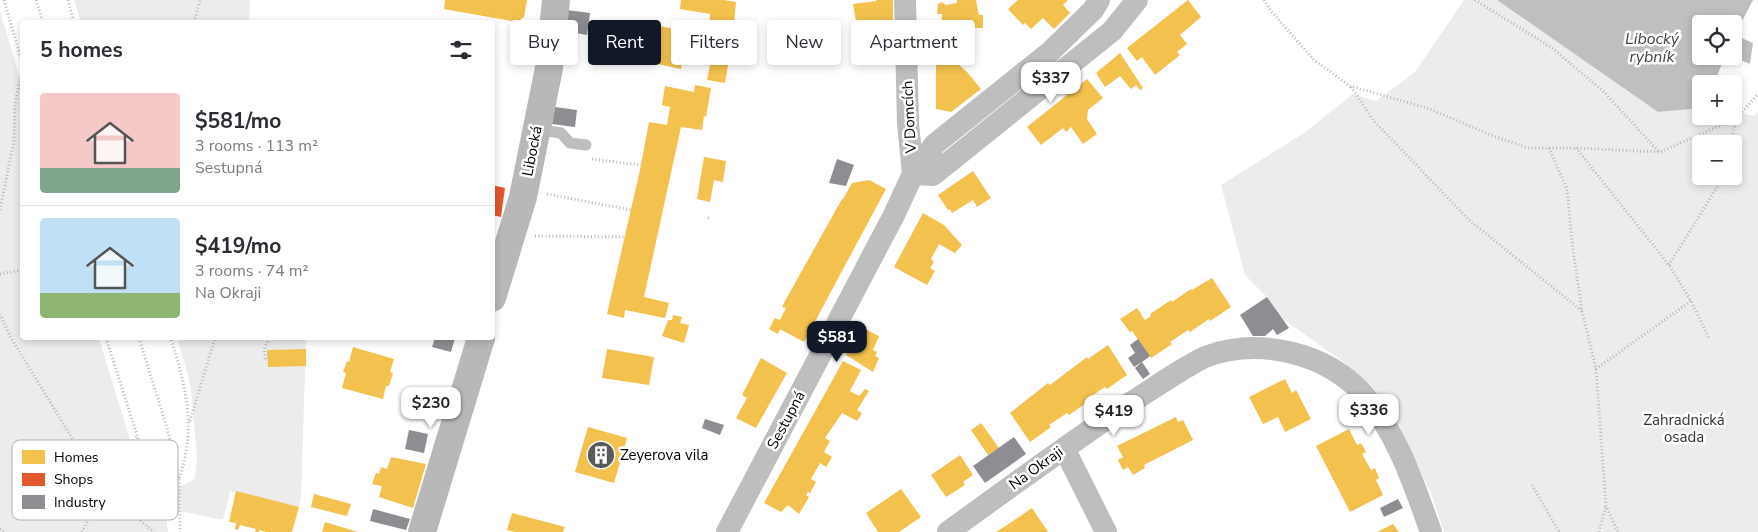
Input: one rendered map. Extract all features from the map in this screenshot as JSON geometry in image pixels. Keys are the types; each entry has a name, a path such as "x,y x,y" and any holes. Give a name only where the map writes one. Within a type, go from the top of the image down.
{"street":[{"name":"Libocká","path":"495,288 523,197 549,68 556,0"},
{"name":"V Domcích","path":"905,0 908,124 913,174"},
{"name":"Sestupná","path":"727,532 894,216 913,174 935,144 1050,52 1093,10 1099,0"},
{"path":"913,174 933,175 1112,31 1137,0"},
{"path":"422,532 480,340"},
{"name":"Na Okraji","path":"948,532 1064,448 1170,377 1204,358 1226,352 1269,348 1310,359 1332,370 1348,380 1364,396 1389,431 1403,459 1431,532"},
{"path":"1064,448 1106,532"}],"lane":[{"path":"536,129 561,133 570,143 586,146"}],"path":[{"path":"4,0 20,55"},
{"path":"36,0 42,20"},
{"path":"68,0 73,20"},
{"path":"195,20 200,0"},
{"path":"1264,0 1271,11 1314,60 1350,86 1374,121 1469,220 1582,311"},
{"path":"1475,0 1552,48 1604,92 1660,152"},
{"path":"0,210 14,140 15,104 20,80"},
{"path":"1350,86 1427,108 1496,137 1528,148 1660,152 1721,125"},
{"path":"1742,112 1758,94"},
{"path":"1549,148 1566,189 1582,311 1596,369 1606,506 1599,532"},
{"path":"1576,148 1670,265 1691,301 1709,338"},
{"path":"1670,265 1717,185"},
{"path":"538,192 631,210"},
{"path":"532,236 624,237"},
{"path":"0,274 20,270"},
{"path":"1596,369 1691,301"},
{"path":"0,314 10,336 73,440"},
{"path":"107,340 138,440"},
{"path":"140,340 170,440"},
{"path":"172,340 185,385 190,423"},
{"path":"179,479 186,461 190,423 214,340"},
{"path":"266,358 265,344 268,340"},
{"path":"178,475 180,532"},
{"path":"1532,485 1559,532"},
{"path":"1606,506 1618,532"},
{"path":"82,532 88,520"},
{"path":"140,520 154,532"},
{"path":"0,529 4,532"}],"green space":[{"path":"74,0 250,0 249,20 80,20"},
{"name":"Zahradnická osada","path":"1464,0 1497,0 1658,112 1692,109 1692,125 1742,125 1742,114 1754,116 1758,112 1758,532 1444,532 1432,496 1399,425 1372,386 1350,367 1283,319 1267,297 1245,275 1221,185 1304,133 1353,94 1376,101 1415,72"},
{"path":"0,11 20,78 20,340 100,340 130,440 12,440 12,520 166,520 168,532 0,532"},
{"path":"178,340 306,340 301,499 299,507 230,491 223,520 178,511 178,486 195,478 197,458 191,389"}],"water":[{"name":"Libocký rybník","path":"1497,0 1753,0 1742,21 1742,15 1692,15 1692,65 1721,65 1718,75 1692,75 1692,109 1658,112"},
{"name":"Libocký rybník","path":"1742,38 1753,43 1750,64 1742,61"}],"building: Homes":[{"path":"445,0 527,0 524,17 520,20 510,21 444,9"},
{"path":"681,0 724,0 736,2 734,20 710,20 710,14 680,9"},
{"path":"893,0 893,20 856,20 853,4"},
{"path":"957,0 976,0 979,15 983,15 983,28 975,28 975,20 942,20 942,14 937,14 938,4 942,2 946,5 957,3"},
{"path":"1018,0 1068,0 1063,5 1070,13 1054,29 1043,18 1031,29 1025,23 1023,25 1008,9"},
{"path":"1188,0 1201,17 1180,35 1187,44 1177,52 1180,55 1155,75 1142,57 1137,61 1127,48"},
{"path":"661,26 671,28 671,65 682,65 681,69 661,65"},
{"path":"1120,53 1143,88 1140,90 1136,85 1131,89 1120,76 1105,87 1096,73"},
{"path":"710,65 728,65 725,83 707,80"},
{"path":"936,65 959,65 981,89 951,112 936,109"},
{"path":"1087,79 1103,98 1088,110 1087,119 1097,134 1083,144 1071,127 1066,132 1063,128 1041,145 1027,127"},
{"path":"695,85 711,88 706,117 704,116 702,130 681,127 644,297 669,303 665,318 625,310 624,318 607,314 649,122 667,125 670,107 662,105 665,86 694,92"},
{"path":"704,157 726,161 723,182 714,180 710,202 697,199"},
{"path":"973,171 991,198 977,207 973,200 952,213 938,195"},
{"path":"869,180 886,189 804,342 780,329 778,334 769,329 775,318 780,320 786,308 782,307 785,301 852,183"},
{"path":"923,213 944,225 962,245 955,253 939,244 931,259 934,262 930,268 935,271 927,285 894,267"},
{"path":"1212,278 1231,307 1190,332 1188,330 1170,342 1172,344 1151,358 1132,331 1130,332 1120,319 1137,308 1145,320 1151,316 1150,314 1171,300 1172,302"},
{"path":"673,315 682,317 680,323 689,325 684,343 662,336 668,320 672,320"},
{"path":"861,327 879,336 873,350 877,352 875,356 879,358 873,372 846,355"},
{"path":"1108,345 1127,375 1107,389 1105,387 1087,399 1089,401 1069,415 1067,413 1049,425 1051,427 1030,442 1010,413 1048,383 1050,385 1087,357 1088,359"},
{"path":"353,347 394,359 390,372 393,373 389,386 386,386 383,399 342,388 346,373 343,372 347,361 349,362"},
{"path":"306,349 306,366 268,367 267,350"},
{"path":"607,349 654,357 649,385 602,378"},
{"path":"761,358 787,373 756,428 736,418 747,398 742,395"},
{"path":"843,361 861,370 850,391 859,396 865,389 869,391 857,410 862,413 857,421 842,413 825,438 830,441 824,452 832,457 826,467 820,463 811,479 816,482 810,493 808,492 806,495 809,497 799,514 788,505 781,512 764,503"},
{"path":"1285,379 1292,393 1296,390 1311,419 1285,432 1278,417 1263,424 1249,397"},
{"path":"1176,417 1178,422 1183,420 1193,440 1144,465 1145,468 1133,475 1128,467 1123,470 1118,460 1123,457 1117,446"},
{"path":"981,423 999,448 988,455 971,430"},
{"name":"Zeyerova vila","path":"588,427 627,438 614,483 575,472"},
{"path":"1349,429 1357,445 1361,443 1366,452 1362,454 1371,470 1375,468 1379,478 1376,480 1383,495 1350,512 1316,446"},
{"path":"960,455 973,475 963,482 965,485 946,497 931,475"},
{"path":"391,457 426,464 413,508 379,497 382,486 372,484 376,473 379,474 381,467 387,469"},
{"path":"901,489 921,517 899,532 878,532 866,513"},
{"path":"236,491 299,507 292,532 266,532 260,530 255,532 256,529 240,525 238,530 235,529 236,523 229,522"},
{"path":"314,494 351,504 347,516 311,507"},
{"path":"1032,508 1048,532 996,532 1007,525"},
{"path":"512,513 565,527 563,532 515,532 507,530"},
{"path":"325,522 358,532 322,532"},
{"path":"1393,524 1399,532 1377,532"}],"building: Shops":[{"path":"495,186 505,188 501,217 495,216"}],"building: Industry":[{"path":"567,10 590,13 587,35 578,33 578,20 566,20"},
{"path":"555,107 577,110 575,127 552,124"},
{"path":"837,159 854,165 846,186 829,183"},
{"path":"1267,297 1289,328 1277,335 1273,329 1265,336 1253,336 1240,315"},
{"path":"1138,339 1150,356 1134,367 1128,358 1135,353 1130,345"},
{"path":"434,340 454,340 451,352 432,347"},
{"path":"1142,362 1150,374 1143,379 1135,368"},
{"path":"705,419 724,425 720,435 702,428"},
{"path":"409,430 428,434 424,453 405,449"},
{"path":"1014,437 1026,454 985,483 973,466"},
{"path":"1398,499 1403,508 1384,517 1380,508"},
{"path":"373,509 410,519 406,530 370,521"}],"place":[{"name":"Zeyerova vila","path":"601,455"}]}
